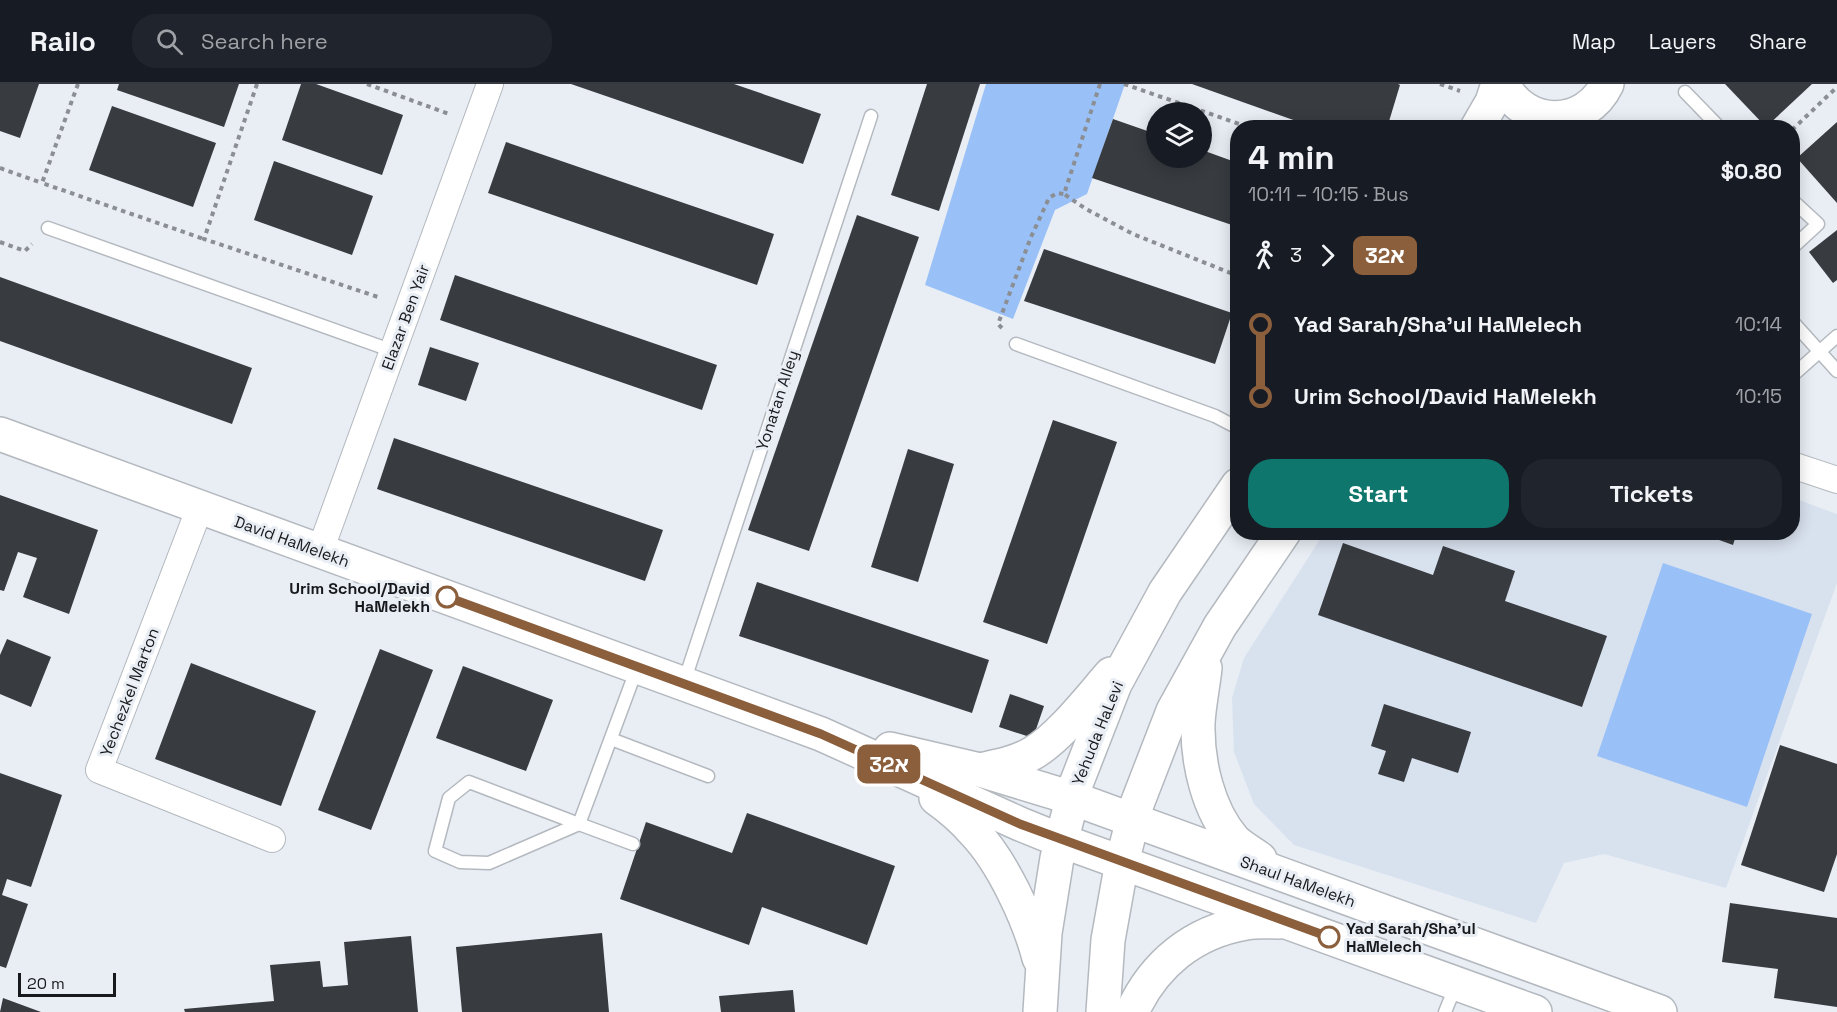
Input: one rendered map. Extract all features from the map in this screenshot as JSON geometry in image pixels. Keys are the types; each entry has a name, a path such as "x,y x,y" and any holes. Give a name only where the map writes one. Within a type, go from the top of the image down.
{"street":[{"name":"Elazar Ben Yair","path":"320,551 490,84"},
{"path":"1482,120 1500,84 1515,102 1531,113 1550,118 1569,117 1570,120"},
{"path":"1572,120 1592,105 1603,93 1607,84"},
{"name":"David HaMelekh","path":"0,434 821,734 1062,841"},
{"path":"1800,468 1837,480"},
{"name":"Yehuda HaLevi","path":"1040,1012 1045,933 1062,841 1076,784 1115,684 1165,592 1230,497"},
{"name":"Yechezkel Marton","path":"200,507 99,770 272,839"},
{"path":"1103,1012 1108,940 1122,862 1137,804 1173,711 1220,626 1279,540"},
{"path":"980,770 1012,763 1033,753 1073,717 1136,646"},
{"path":"1207,651 1198,723 1199,748 1211,800 1219,818 1235,841 1281,874"},
{"name":"David HaMelekh","path":"821,734 980,770 1072,798"},
{"path":"894,766 955,812 976,833 994,858 1033,934 1042,969"},
{"name":"Shaul HaMelekh","path":"1072,798 1660,1012"},
{"path":"1062,841 1286,921 1451,998 1535,1012"},
{"path":"1132,1012 1149,981 1171,956 1188,945 1219,931 1246,923 1286,921"}],"lane":[{"path":"1685,92 1712,120"},
{"name":"Yonatan Alley","path":"683,683 872,116"},
{"path":"1800,207 1818,224 1800,241"},
{"path":"48,228 393,351"},
{"path":"1800,330 1837,371"},
{"path":"1800,369 1837,336"},
{"path":"1016,344 1215,416 1230,424"},
{"path":"633,844 579,824 468,782 449,798 435,851 460,862 489,862 579,824 638,667"},
{"path":"611,739 708,776"}],"path":[{"path":"42,183 78,84"},
{"path":"204,239 257,84"},
{"path":"367,84 475,124"},
{"path":"1064,194 1100,84"},
{"path":"1124,84 1230,121"},
{"path":"1800,122 1837,87"},
{"path":"0,168 408,307"},
{"path":"998,324 1031,237 1049,198 1057,193 1064,194 1086,209 1133,234 1230,273"},
{"path":"0,242 25,250 48,228"}],"shaded area":[{"path":"986,84 1125,84 1087,194 1055,210 1013,319 925,285"},
{"path":"1800,501 1837,514 1837,583 1726,888 1604,854 1564,863 1536,923 1294,845 1254,804 1234,752 1232,698 1244,658 1320,540 1800,540"},
{"path":"1663,563 1812,614 1747,807 1597,756"}],"building":[{"path":"0,84 39,84 20,138 0,131"},
{"path":"119,84 239,84 224,127 117,90"},
{"path":"301,84 316,84 403,115 382,175 282,140"},
{"path":"571,84 734,84 821,114 803,164"},
{"path":"927,84 980,84 939,211 891,195"},
{"path":"1192,84 1400,85 1389,120 1293,120"},
{"path":"1725,84 1812,84 1773,120 1759,120"},
{"path":"112,106 216,143 193,207 89,170"},
{"path":"1113,119 1146,131 1146,168 1212,168 1212,154 1230,160 1230,224 1092,178"},
{"path":"1837,122 1837,203 1800,161 1800,155"},
{"path":"506,142 774,234 757,285 488,193"},
{"path":"274,161 373,196 352,255 254,220"},
{"path":"857,215 919,237 809,551 748,530"},
{"path":"1837,230 1837,280 1833,283 1809,252"},
{"path":"1044,249 1230,312 1230,319 1215,364 1024,301"},
{"path":"455,275 717,365 702,410 440,320"},
{"path":"0,277 252,368 232,424 0,341"},
{"path":"430,347 479,363 466,401 418,385"},
{"path":"1053,420 1117,442 1047,644 983,622"},
{"path":"394,438 663,530 645,581 377,489"},
{"path":"908,449 954,464 918,582 871,567"},
{"path":"0,495 98,530 69,614 23,597 37,558 18,552 4,591 0,590"},
{"path":"1719,540 1735,540 1733,545"},
{"path":"1343,543 1433,575 1443,546 1515,571 1505,601 1607,636 1582,707 1318,615"},
{"path":"757,582 989,660 972,713 739,636"},
{"path":"7,639 51,657 31,707 0,694 0,655"},
{"path":"380,649 433,670 371,830 318,810"},
{"path":"191,663 316,711 281,806 155,759"},
{"path":"463,666 553,700 526,771 436,738"},
{"path":"1010,694 1044,706 1033,738 999,727"},
{"path":"1384,704 1471,732 1458,773 1412,758 1404,782 1378,774 1386,751 1371,746"},
{"path":"1780,745 1837,764 1837,854 1824,892 1741,865"},
{"path":"0,773 62,795 31,887 7,879 2,895 28,904 6,968 0,966"},
{"path":"747,813 895,866 867,945 762,907 749,945 620,899 646,822 732,853"},
{"path":"1730,903 1837,918 1837,1007 1774,998 1778,969 1722,962"},
{"path":"602,933 609,1012 462,1012 456,947"},
{"path":"411,936 418,1012 185,1012 184,1009 274,1001 270,965 320,961 323,987 348,985 344,942"},
{"path":"793,990 795,1012 721,1012 719,996"},
{"path":"3,998 41,1012 0,1012"}],"bus line":[{"name":"32א","path":"447,597 821,734 1062,841 1329,937"}],"place":[{"name":"Urim School/David HaMelekh","path":"447,597"},
{"name":"Yad Sarah/Sha’ul HaMelech","path":"1329,937"}]}
